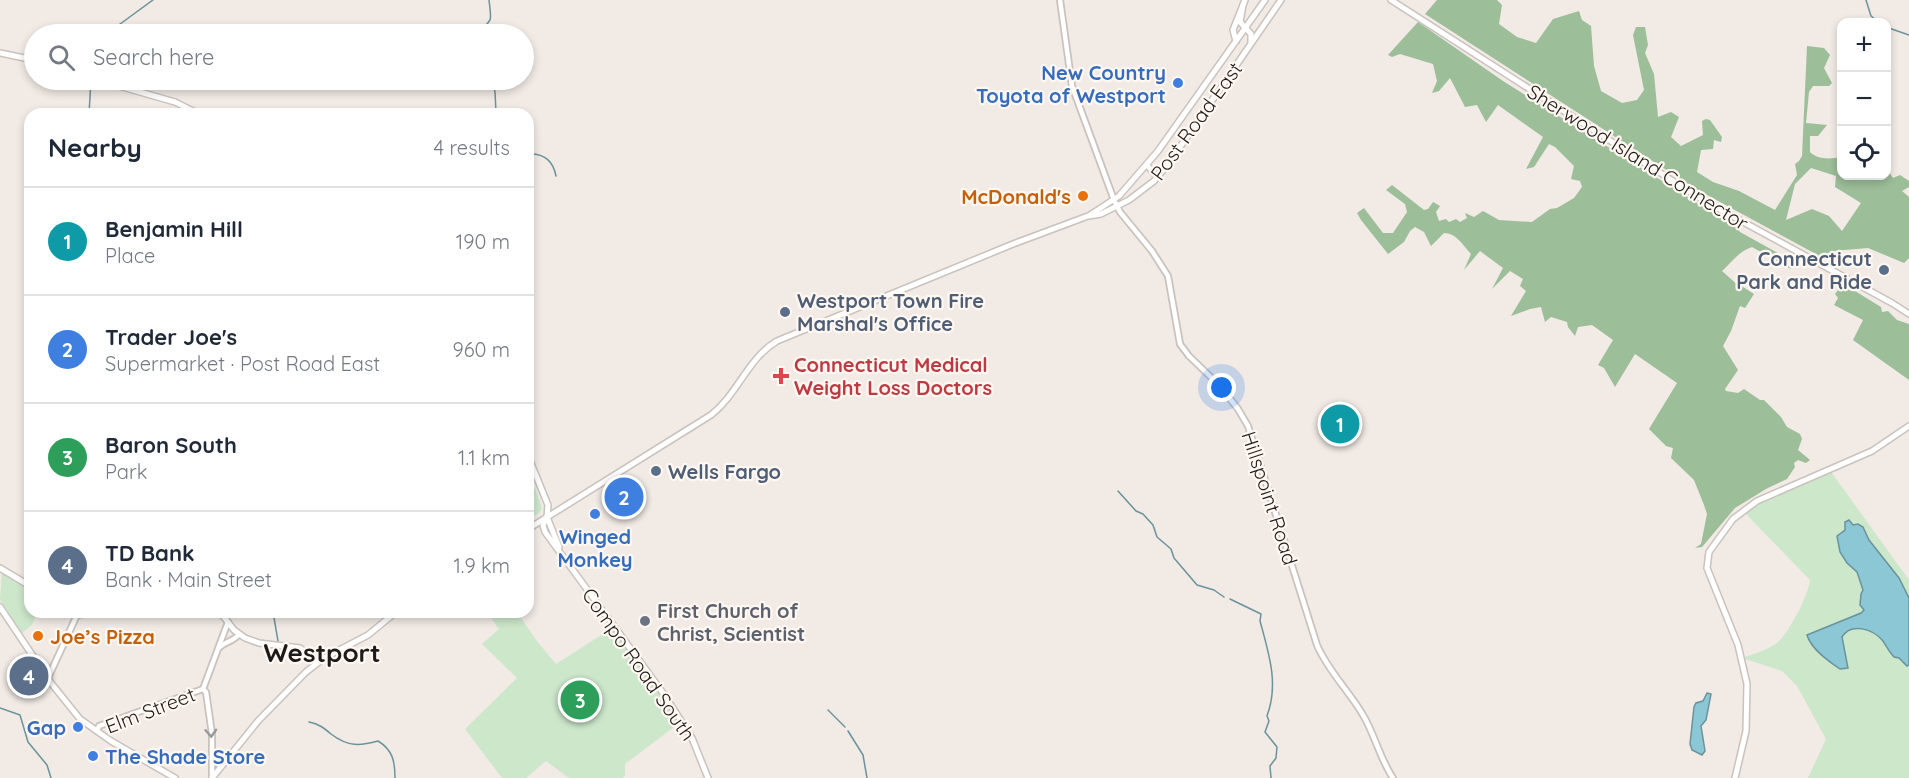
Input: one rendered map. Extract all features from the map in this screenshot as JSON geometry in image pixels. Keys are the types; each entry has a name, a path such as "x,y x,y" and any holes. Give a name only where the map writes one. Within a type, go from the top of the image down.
{"main road":[{"name":"Post Road East","path":"1089,216 1114,200 1147,165 1173,132 1265,0"},
{"name":"Post Road East","path":"534,526 715,411 727,399 755,358 777,341 975,259 1089,216 1101,214 1144,190 1157,177 1281,0"},
{"name":"Sherwood Island Connector","path":"1391,0 1714,207 1909,312"},
{"path":"1244,3 1240,20 1251,36 1250,47"},
{"path":"1236,41 1233,30 1244,3"},
{"path":"0,53 24,58"},
{"path":"133,90 175,102 187,108"},
{"path":"1147,165 1157,177"},
{"path":"1735,778 1746,731 1747,684 1738,645 1707,568 1709,552 1733,519 1757,501 1872,451 1909,426"},
{"name":"Compo Road South","path":"534,471 548,506 547,518 562,555 670,702 695,744 708,778"},
{"path":"0,568 24,582"},
{"path":"0,607 48,678 80,719 175,778"},
{"path":"225,618 239,634 259,643 300,648 318,662"},
{"path":"212,778 258,721 318,662 368,634 388,618"}],"street":[{"name":"Hillspoint Road","path":"1060,0 1072,86 1114,200 1168,276 1180,344 1220,386 1246,422 1317,645 1362,714 1393,778"},
{"path":"48,678 73,618"},
{"path":"212,778 211,725 206,692 203,689 228,622"},
{"path":"218,649 223,644 235,640 239,634"},
{"name":"Elm Street","path":"97,730 99,726 203,689"}],"green space":[{"path":"1437,0 1497,0 1502,5 1499,24 1517,37 1536,43 1553,19 1579,11 1582,20 1591,26 1594,66 1601,91 1622,103 1637,100 1644,90 1633,35 1636,27 1645,27 1648,45 1645,53 1654,74 1658,117 1671,112 1679,117 1671,137 1681,146 1703,135 1702,121 1710,120 1722,137 1721,142 1714,140 1713,149 1701,150 1697,172 1713,182 1739,191 1775,210 1797,175 1795,164 1802,156 1807,46 1824,48 1830,55 1824,68 1832,83 1829,86 1813,86 1809,92 1806,123 1827,125 1818,136 1810,136 1810,152 1821,158 1837,157 1837,180 1891,180 1891,175 1893,178 1900,175 1909,181 1909,187 1902,191 1909,197 1909,258 1904,263 1868,248 1833,251 1827,260 1696,189 1425,14","holes":["1811,168 1836,176 1835,187 1861,203 1842,231 1829,216 1812,209 1786,220 1795,184"]},
{"path":"1418,22 1503,81 1740,232 1783,256 1791,269 1752,247 1739,254 1722,271 1740,287 1754,294 1745,308 1740,306 1723,346 1738,370 1725,389 1738,393 1744,389 1760,400 1764,400 1781,417 1787,427 1800,434 1802,439 1798,450 1810,460 1806,463 1798,460 1794,463 1795,467 1787,479 1735,508 1702,547 1695,548 1701,544 1707,514 1694,480 1671,458 1673,448 1666,446 1649,429 1677,383 1635,354 1615,387 1604,368 1598,365 1613,340 1592,325 1578,327 1575,336 1567,322 1551,317 1545,322 1541,307 1511,316 1526,291 1520,286 1523,279 1510,271 1492,289 1503,268 1480,251 1464,270 1471,254 1459,240 1444,233 1431,246 1424,232 1415,227 1404,242 1388,254 1357,213 1364,208 1383,233 1393,233 1407,212 1405,204 1386,190 1392,185 1424,210 1428,209 1433,202 1440,206 1436,212 1439,221 1446,219 1449,222 1456,219 1460,222 1467,218 1465,213 1474,217 1483,211 1499,220 1532,222 1550,209 1557,208 1574,198 1582,187 1580,181 1571,179 1574,166 1549,144 1534,167 1526,169 1543,137 1498,105 1486,122 1477,105 1465,107 1450,78 1439,91 1432,93 1437,81 1433,64 1400,54 1392,57 1388,55"},
{"path":"1850,288 1881,307 1882,312 1888,311 1897,320 1909,324 1909,380 1853,340 1863,320 1834,305 1838,298 1835,294 1839,289"},
{"path":"1829,469 1909,580 1909,778 1808,778 1826,739 1797,686 1782,671 1742,658 1769,648 1782,638 1802,604 1810,580 1743,511 1750,505"},
{"path":"534,486 542,508 534,516"},
{"path":"2,572 24,585 24,618 35,618 32,625 22,633 0,600"},
{"path":"491,618 521,618 556,664 611,629 682,721 625,764 625,776 622,778 569,778 546,761 526,778 502,778 465,729 517,678 482,644 499,629"}],"water":[{"path":"1849,520 1853,525 1858,524 1863,527 1869,540 1899,578 1909,598 1909,665 1907,666 1899,658 1894,657 1874,633 1856,629 1846,632 1842,637 1848,668 1840,669 1816,650 1807,635 1864,610 1860,605 1863,590 1857,572 1840,552 1837,536 1845,530 1845,522"},
{"path":"1707,693 1711,694 1706,720 1701,726 1705,751 1702,755 1692,750 1690,744 1694,707 1696,703 1703,701"}],"waterway":[{"path":"120,24 153,0"},
{"path":"487,24 490,20 489,0"},
{"path":"1866,0 1874,18"},
{"path":"1891,29 1909,35"},
{"path":"89,108 90,90"},
{"path":"494,90 496,108"},
{"path":"534,155 547,159 553,166 556,176"},
{"path":"1118,491 1136,511 1143,514 1153,525 1157,537 1171,549 1174,558 1197,585 1214,590 1224,597"},
{"path":"1230,599 1261,614 1260,621 1272,681 1271,704 1267,716 1269,721 1265,732 1277,747 1276,758 1270,766 1271,778"},
{"path":"274,618 278,641"},
{"path":"0,708 20,715 28,742 47,765 51,778"},
{"path":"828,710 845,727"},
{"path":"309,722 319,725 337,738 349,743 365,744 378,741 387,748 392,757 395,778"},
{"path":"848,731 863,755 867,778"}],"place":[{"name":"New Country Toyota of Westport","path":"1178,83"},
{"name":"McDonald's","path":"1083,196"},
{"name":"Connecticut Park and Ride","path":"1884,270"},
{"name":"Westport Town Fire Marshal's Office","path":"785,312"},
{"name":"Connecticut Medical Weight Loss Doctors","path":"781,376"},
{"name":"Benjamin Hill","path":"1340,424"},
{"name":"Wells Fargo","path":"656,471"},
{"name":"Trader Joe's","path":"624,497"},
{"name":"Winged Monkey","path":"595,514"},
{"name":"First Church of Christ, Scientist","path":"645,621"},
{"name":"Joe’s Pizza","path":"38,636"},
{"name":"TD Bank","path":"29,676"},
{"name":"Baron South","path":"580,700"},
{"name":"Gap","path":"78,727"},
{"name":"The Shade Store","path":"93,756"}],"district":[{"name":"Westport","path":"322,652"}]}
